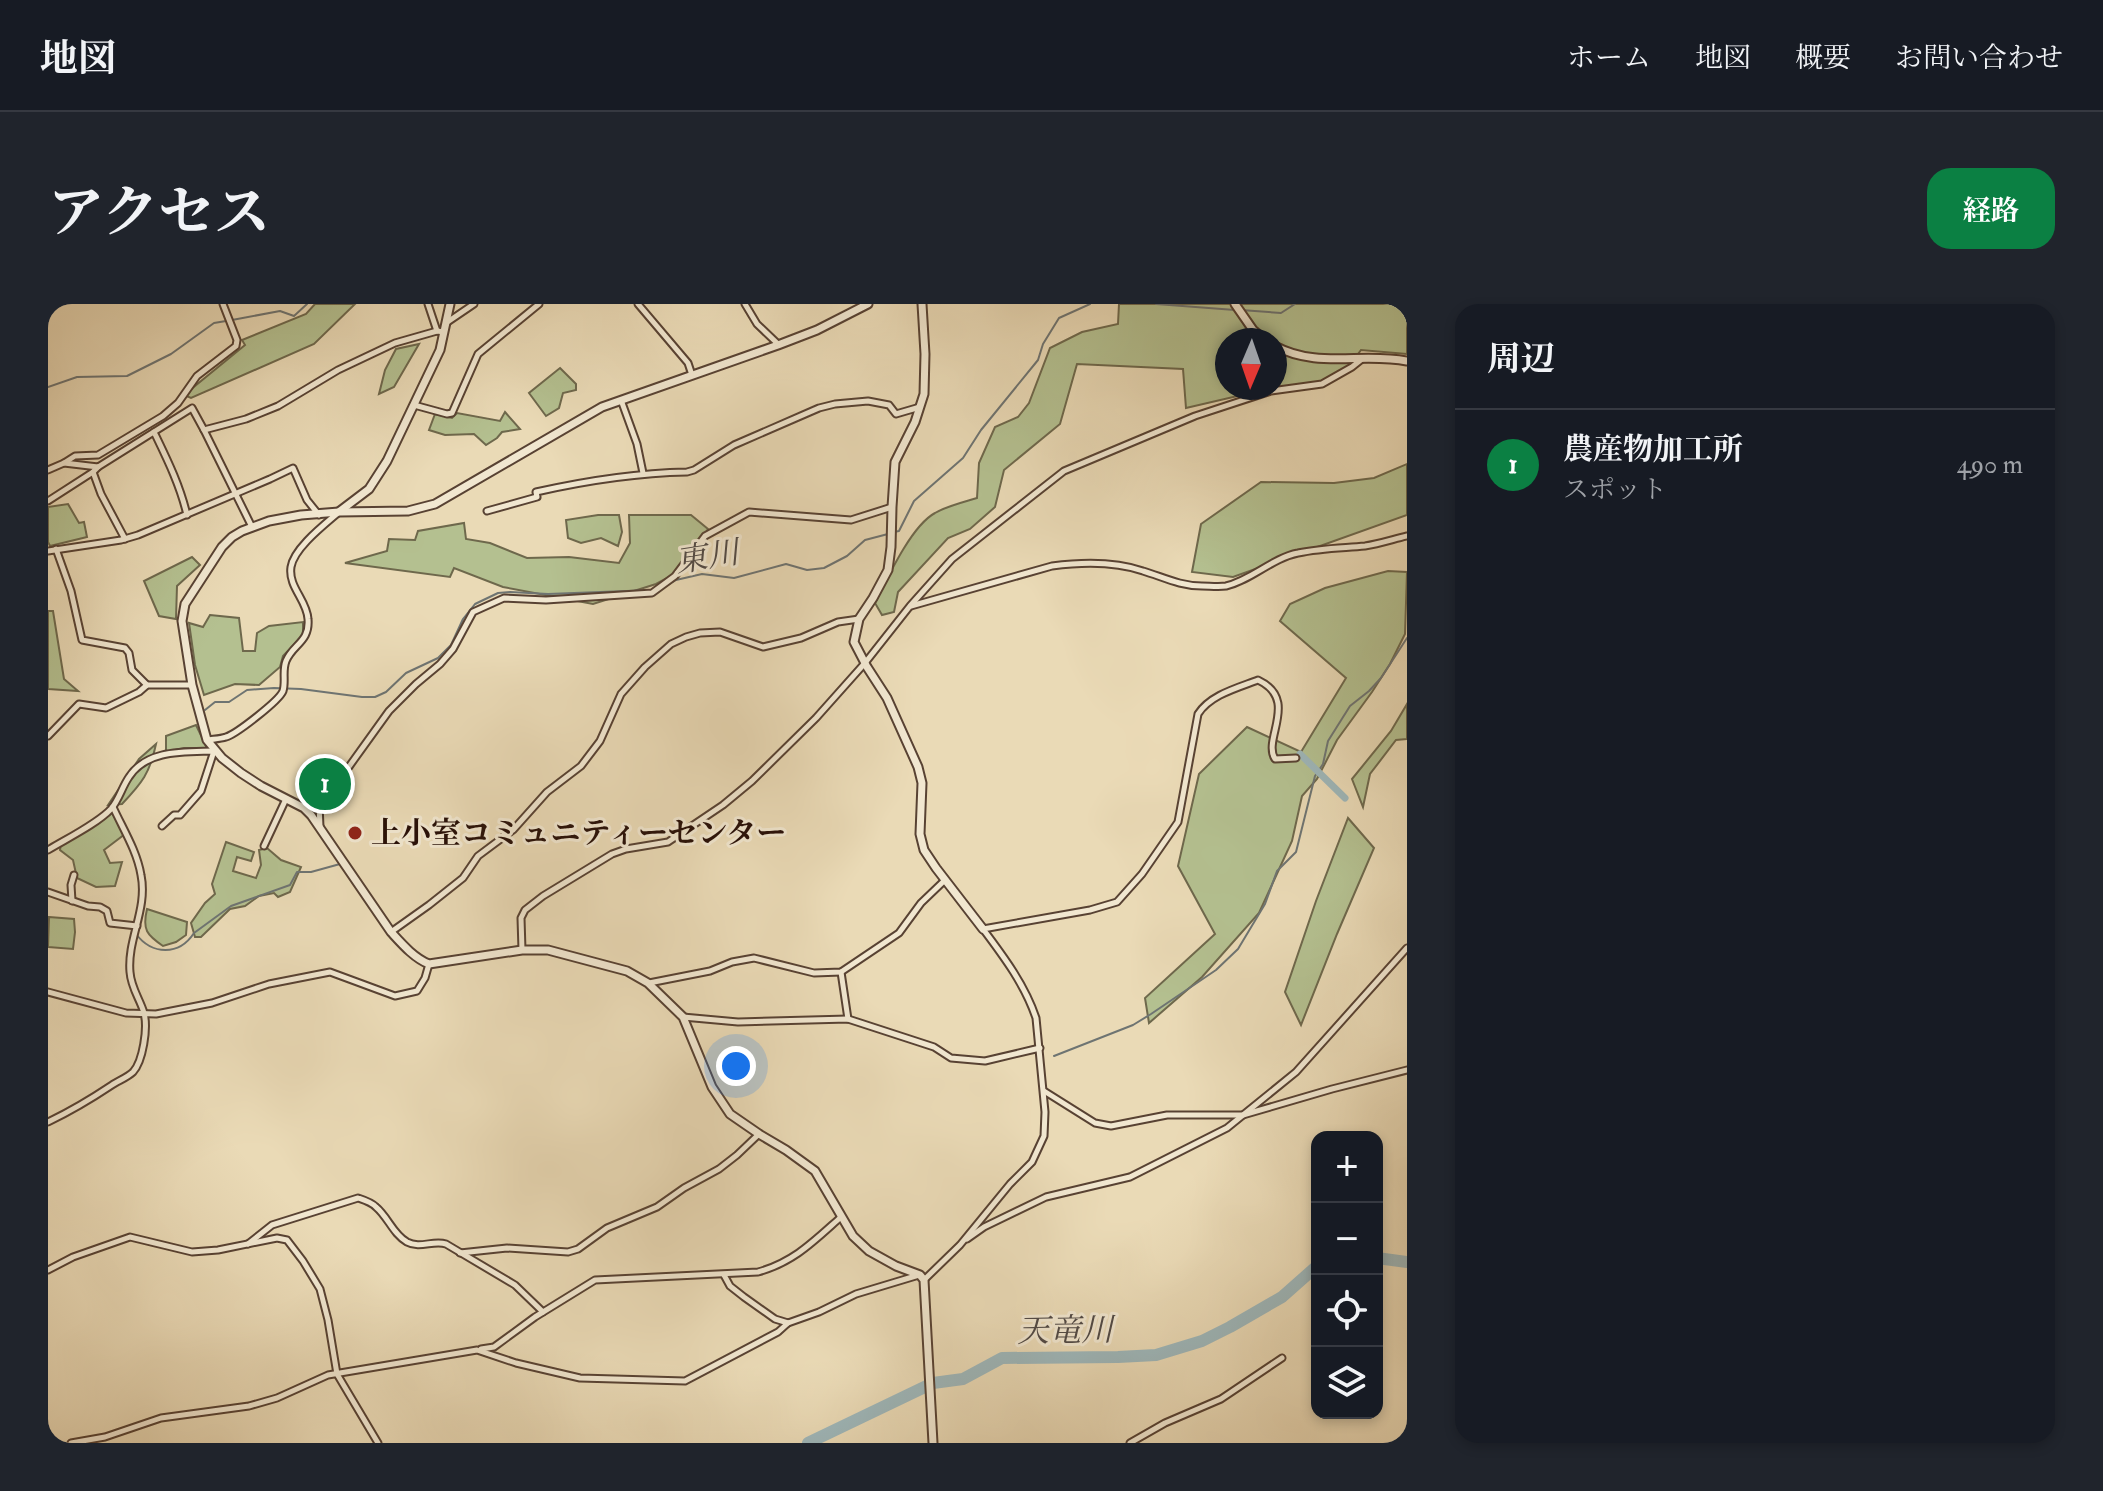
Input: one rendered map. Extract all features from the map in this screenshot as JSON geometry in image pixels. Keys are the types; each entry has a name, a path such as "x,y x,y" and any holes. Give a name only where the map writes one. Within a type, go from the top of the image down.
{"street":[{"path":"48,470 75,456 98,455 163,416 178,403 197,376 236,346 237,340 223,304"},
{"path":"428,304 443,329"},
{"path":"207,740 227,737 282,695 287,659 306,636 308,619 303,601 291,580 295,554 320,528 369,489 379,475 440,350 450,304"},
{"path":"204,430 246,419 278,406 338,370 395,343 443,329 474,304"},
{"path":"414,405 452,413 478,354 539,304"},
{"path":"638,304 688,363 693,376"},
{"path":"745,304 757,324 778,345"},
{"path":"868,304 778,345 602,407 435,504 408,511 301,515 252,527 232,537 222,547 185,604 182,621 192,685 207,740 214,751 261,786 304,808 391,932 415,955 429,964 522,950 548,950 627,971 648,983 683,1017 712,1087 730,1114 815,1171 853,1236 869,1251 922,1278"},
{"path":"922,304 924,394 895,462 888,570 859,619 854,642 887,698 918,767 922,783 920,834 924,850 1007,961 1031,1004 1040,1048 1045,1112 1044,1136 1032,1162 960,1245"},
{"path":"1235,304 1252,328"},
{"path":"1287,351 1320,360 1385,358 1407,361"},
{"path":"522,950 521,918 525,910 612,854 668,842 723,805 816,718 952,559 1064,471 1195,416 1271,391 1322,384 1362,359"},
{"path":"621,400 637,444 643,473"},
{"path":"487,511 537,497 536,492 643,473 694,470 734,445 835,404 885,403 896,414 921,407"},
{"path":"48,501 192,408 252,527"},
{"path":"154,432 172,469 187,515"},
{"path":"64,463 95,469"},
{"path":"48,551 125,539 293,468 307,500 319,515"},
{"path":"95,469 101,494 125,539"},
{"path":"320,827 319,804 389,711 453,649 473,612 504,598 546,600 652,593 675,576 705,536 749,512 851,520 892,507"},
{"path":"910,606 1052,566 1076,563 1141,570 1184,584 1226,586 1283,557 1336,547 1369,546 1407,536"},
{"path":"56,549 71,591 82,640 125,648 132,670 147,685"},
{"path":"391,932 463,878 478,856 513,830 547,792 581,766 600,741 621,694 671,644 700,633 720,632 763,647 801,638 838,622 859,619"},
{"path":"983,929 1090,910 1117,902 1142,874 1178,822 1198,714 1216,697 1261,681 1278,705 1278,722 1271,754 1279,760 1296,758"},
{"path":"48,736 79,704 106,708 147,685 192,685"},
{"path":"48,850 113,807 130,775 149,758 214,751"},
{"path":"162,826 174,815 180,815 201,791 214,751"},
{"path":"264,846 287,798"},
{"path":"48,1122 76,1109 134,1071 143,1049 146,1030 144,1013 130,972 142,897 142,877 136,856 113,807"},
{"path":"72,901 74,875"},
{"path":"648,983 710,971 754,958 814,973 841,972 899,933 921,903 945,880"},
{"path":"48,892 100,907 107,911 110,923 137,926"},
{"path":"477,1350 580,1378 685,1381 778,1332 788,1323 856,1294 922,1278 984,1227 1046,1197 1130,1177 1227,1128 1296,1072 1407,948"},
{"path":"48,992 126,1013 176,1011 269,984 330,972 395,996 417,991 429,964"},
{"path":"841,972 848,1019"},
{"path":"683,1017 738,1022 848,1019 934,1047 951,1058 985,1061 1040,1048"},
{"path":"1043,1091 1095,1123 1111,1126 1167,1115 1243,1115 1407,1070"},
{"path":"458,1253 507,1248 568,1252 578,1249 607,1228 657,1207 719,1169 759,1134"},
{"path":"247,1245 272,1225 358,1198 378,1208 400,1237 411,1244 446,1244 515,1285 543,1312"},
{"path":"71,1443 105,1437 161,1418 249,1406 277,1398 328,1375 494,1347 595,1280 758,1272 797,1256 841,1217"},
{"path":"48,1270 73,1257 130,1237 192,1252 277,1238 287,1240 320,1289 337,1374 378,1443"},
{"path":"724,1274 730,1286 744,1297 775,1319 788,1323"},
{"path":"922,1278 933,1443"},
{"path":"1130,1443 1165,1423 1221,1399 1282,1358"}],"green space":[{"path":"315,304 355,304 314,344 191,398 184,395 245,345 242,340 306,314"},
{"path":"1119,304 1407,304 1407,354 1361,350 1347,369 1322,383 1287,387 1287,328 1215,328 1215,400 1220,400 1186,408 1183,369 1077,364 1060,424 1004,470 995,507 970,529 948,538 898,592 894,612 882,615 875,603 900,554 917,529 940,511 977,498 979,463 995,427 1018,417 1029,403 1050,348 1082,332 1118,324"},
{"path":"419,344 394,387 379,394 385,370 396,349"},
{"path":"560,368 576,384 576,390 563,393 559,408 546,416 529,393"},
{"path":"505,412 520,429 502,432 486,445 474,434 445,435 429,430 435,414 452,418 457,413 500,421"},
{"path":"1407,464 1407,515 1233,577 1192,572 1201,524 1261,482 1334,483 1374,478"},
{"path":"68,504 79,523 84,522 87,537 50,546 48,507"},
{"path":"619,515 622,532 618,546 601,538 581,543 568,538 566,520"},
{"path":"629,515 691,515 708,529 686,568 656,584 593,604 503,587 454,568 450,577 345,563 387,551 389,539 415,540 418,531 464,523 466,539 490,543 527,558 569,557 619,563 630,543"},
{"path":"192,557 200,565 177,586 176,619 159,616 144,581"},
{"path":"1388,571 1407,572 1405,634 1390,664 1337,740 1317,779 1302,796 1292,841 1259,913 1202,977 1149,1023 1145,998 1215,934 1178,866 1199,774 1247,727 1301,752 1346,678 1280,621 1290,604 1325,588"},
{"path":"48,611 53,611 64,679 78,691 48,689"},
{"path":"210,615 239,618 243,651 255,651 257,633 269,626 303,622 303,635 283,656 280,667 259,685 235,684 204,695 195,665 189,623 203,627"},
{"path":"1407,704 1407,739 1396,740 1370,774 1363,807 1352,779 1391,731"},
{"path":"196,725 207,748 166,752 166,736"},
{"path":"156,744 151,763 140,783 122,804 108,805 139,759"},
{"path":"112,813 125,834 104,850 110,863 122,862 115,886 96,887 77,878 73,860 60,850 61,843"},
{"path":"1348,818 1374,848 1301,1025 1285,992"},
{"path":"226,842 254,852 251,861 237,857 233,871 256,878 261,865 259,850 267,848 281,860 301,867 290,892 278,897 274,893 259,896 245,906 230,909 201,937 195,937 191,923 215,894 212,884"},
{"path":"147,909 187,922 186,935 163,946 147,931"},
{"path":"49,917 74,919 73,949 48,947"}],"waterway":[{"path":"232,320 280,311 294,316 307,304"},
{"name":"東川","path":"894,532 899,531 914,501 963,458 981,430 1038,360 1043,344 1059,318 1090,304"},
{"name":"東川","path":"1156,304 1235,310"},
{"name":"東川","path":"1241,310 1281,313 1295,304"},
{"path":"48,387 77,377 127,376 171,354 214,323 226,321"},
{"name":"東川","path":"663,588 676,580 702,574 734,578 786,564 807,570 824,568 847,556 865,540 888,534"},
{"name":"東川","path":"205,710 215,702 229,702 247,690 301,689 375,697 386,692 406,673 438,658 451,645 463,619 475,604 498,593 653,590"},
{"path":"1054,1056 1133,1025 1216,970 1238,949 1265,904 1277,871 1296,852 1315,776 1323,764 1328,741 1350,706 1381,678 1407,638"},
{"path":"1300,754 1345,798"},
{"path":"136,934 157,949 173,949 188,941 194,933 231,906 290,885 297,872 311,872 340,864"},
{"name":"天竜川","path":"1383,1259 1407,1262"},
{"name":"天竜川","path":"808,1443 933,1383 963,1379 1002,1358 1156,1355 1202,1341 1282,1297 1311,1271"}],"place":[{"name":"農産物加工所","path":"325,784"},
{"name":"上小室コミュニティーセンター","path":"355,833"}]}
